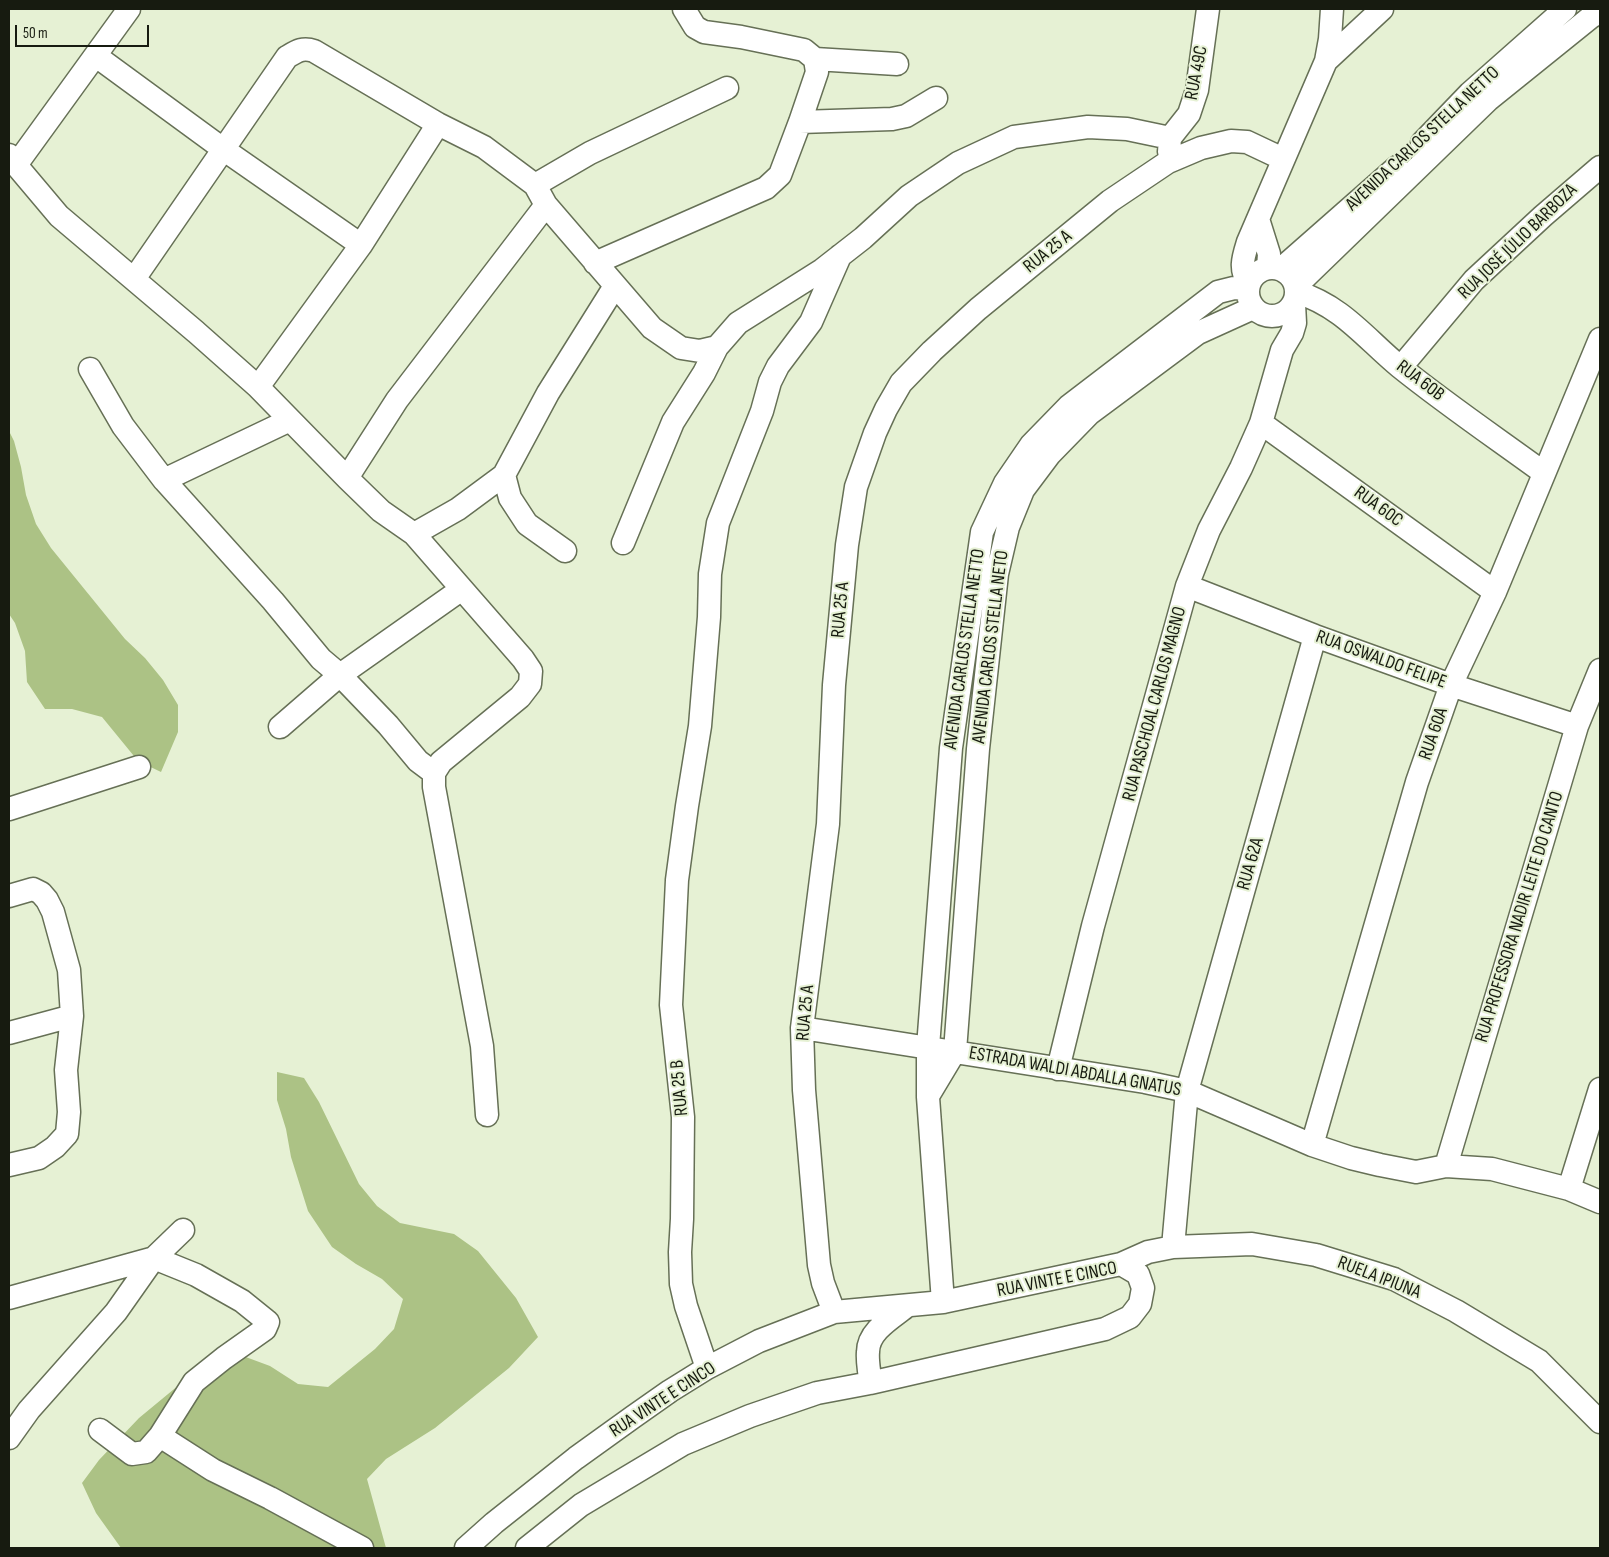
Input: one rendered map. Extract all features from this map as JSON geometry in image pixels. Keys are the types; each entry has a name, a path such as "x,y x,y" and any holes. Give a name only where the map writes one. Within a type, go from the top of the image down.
{"street":[{"path":"129,9 96,56 12,160 59,216 258,387 381,511 414,534 523,659 531,671 530,684 520,697 452,752 441,762 434,773 434,787 482,1046 487,1115"},
{"path":"684,9 695,27 704,32 741,37 804,50 815,59 897,64"},
{"name":"RUA 49C","path":"1170,138 1189,114 1197,90 1208,9"},
{"path":"1282,350 1272,327 1253,299 1244,277 1242,265 1248,242 1326,61 1332,9"},
{"path":"1326,61 1382,9"},
{"name":"AVENIDA CARLOS STELLA NETTO","path":"1274,268 1380,182 1427,139 1470,93 1565,9"},
{"path":"1274,268 1256,273 1253,299 1270,317 1284,314 1295,294 1401,184 1488,100 1592,13"},
{"path":"134,279 287,57 297,51 306,49 314,51 438,124 484,148 535,185 546,205 594,263 652,328 681,348 700,351 717,347"},
{"path":"96,56 223,149 361,245"},
{"path":"594,263 766,188 780,175 817,72 815,59"},
{"path":"535,185 590,152 727,88"},
{"path":"800,122 892,119 906,116 936,98"},
{"path":"258,387 361,245 438,124"},
{"path":"623,543 673,422 704,373 717,347 738,323 809,279 840,256 909,196 958,162 1014,137 1088,127 1127,129 1170,138 1168,162"},
{"name":"RUA 25 A","path":"834,1312 823,1283 819,1265 804,1090 802,1028 828,824 834,685 847,545 856,487 876,433 886,409 901,383 932,351 978,309 1110,201 1168,162 1201,148 1231,141 1247,142 1283,159"},
{"name":"RUA JOSÉ JÚLIO BARBOZA","path":"1400,367 1474,280 1600,167"},
{"path":"347,478 397,400 546,205"},
{"path":"1258,219 1274,268 1293,279 1295,294"},
{"name":"RUA 25 B","path":"707,1368 686,1306 681,1284 683,1117 671,1005 677,880 700,726 708,636 710,574 718,523 762,411 770,382 778,366 811,322 840,256"},
{"path":"414,534 458,509 504,474 548,393 615,286"},
{"name":"AVENIDA CARLOS STELLA NETTO","path":"928,1047 951,748 982,532 1005,483 1032,445 1069,406 1218,292 1234,288 1253,299"},
{"name":"RUA 60B","path":"1295,294 1316,298 1340,313 1400,367 1544,474"},
{"name":"RUA PASCHOAL CARLOS MAGNO","path":"1058,1069 1093,926 1188,586 1209,530 1241,468 1261,422 1282,350 1292,333 1295,323 1295,294"},
{"name":"AVENIDA CARLOS STELLA NETO","path":"928,1097 955,1051 978,749 997,574 1008,527 1023,490 1050,454 1089,414 1198,333 1253,299"},
{"name":"RUA 60A","path":"1312,1145 1417,782 1451,685 1495,592 1600,340"},
{"path":"90,369 123,426 164,480 273,601 321,659 340,675 388,725 418,761 434,773"},
{"path":"164,480 290,420"},
{"name":"RUA 60C","path":"1261,422 1495,592"},
{"path":"504,474 510,498 527,524 565,551"},
{"name":"RUA OSWALDO FELIPE","path":"1188,586 1315,636 1451,685 1577,726"},
{"path":"280,727 340,675 462,589"},
{"name":"RUA 62A","path":"1173,1247 1187,1091 1315,636"},
{"name":"RUA PROFESSORA NADIR LEITE DO CANTO","path":"1446,1166 1577,726 1599,674"},
{"path":"9,809 139,767"},
{"path":"9,896 33,889 47,900 53,912 69,970 72,1016 66,1070 69,1112 67,1134 55,1147 38,1158 9,1165"},
{"path":"9,1033 72,1016"},
{"name":"ESTRADA WALDI ABDALLA GNATUS","path":"802,1028 1145,1082 1187,1091 1312,1145 1360,1161 1416,1172 1446,1166 1492,1169 1569,1189 1600,1202"},
{"path":"928,1047 928,1097 943,1302"},
{"path":"1569,1189 1600,1089"},
{"path":"9,1438 29,1410 116,1312 154,1258 183,1230"},
{"name":"RUELA IPIUNA","path":"1121,1264 1148,1252 1173,1247 1252,1244 1316,1255 1394,1280 1456,1311 1539,1361 1600,1422"},
{"path":"9,1298 154,1258 196,1275 242,1301 268,1322 265,1329 194,1382 160,1436 146,1452 132,1454 100,1430"},
{"name":"RUA VINTE E CINCO","path":"466,1548 576,1458 663,1396 707,1368 759,1341 834,1312 943,1302 1121,1264 1138,1274 1143,1288 1140,1304 1130,1317 1105,1329 870,1383 817,1393 750,1416 683,1444 582,1506 527,1548"},
{"path":"870,1383 867,1351 869,1341 876,1330 907,1306"},
{"path":"160,1436 213,1470 270,1498 362,1548"}],"green space":[{"path":"9,431 14,441 26,495 36,524 51,548 125,639 145,658 163,680 178,705 178,732 161,772 138,761 102,717 72,709 45,709 27,682 25,651 15,623 9,614"},
{"path":"277,1072 304,1078 319,1102 359,1184 377,1206 400,1223 454,1234 478,1251 516,1298 538,1337 509,1368 435,1428 386,1459 367,1479 386,1548 121,1548 96,1513 82,1483 99,1460 139,1418 185,1380 243,1356 270,1366 298,1384 328,1387 375,1349 394,1329 403,1299 382,1279 332,1247 308,1211 291,1157 286,1129 277,1100"}]}
